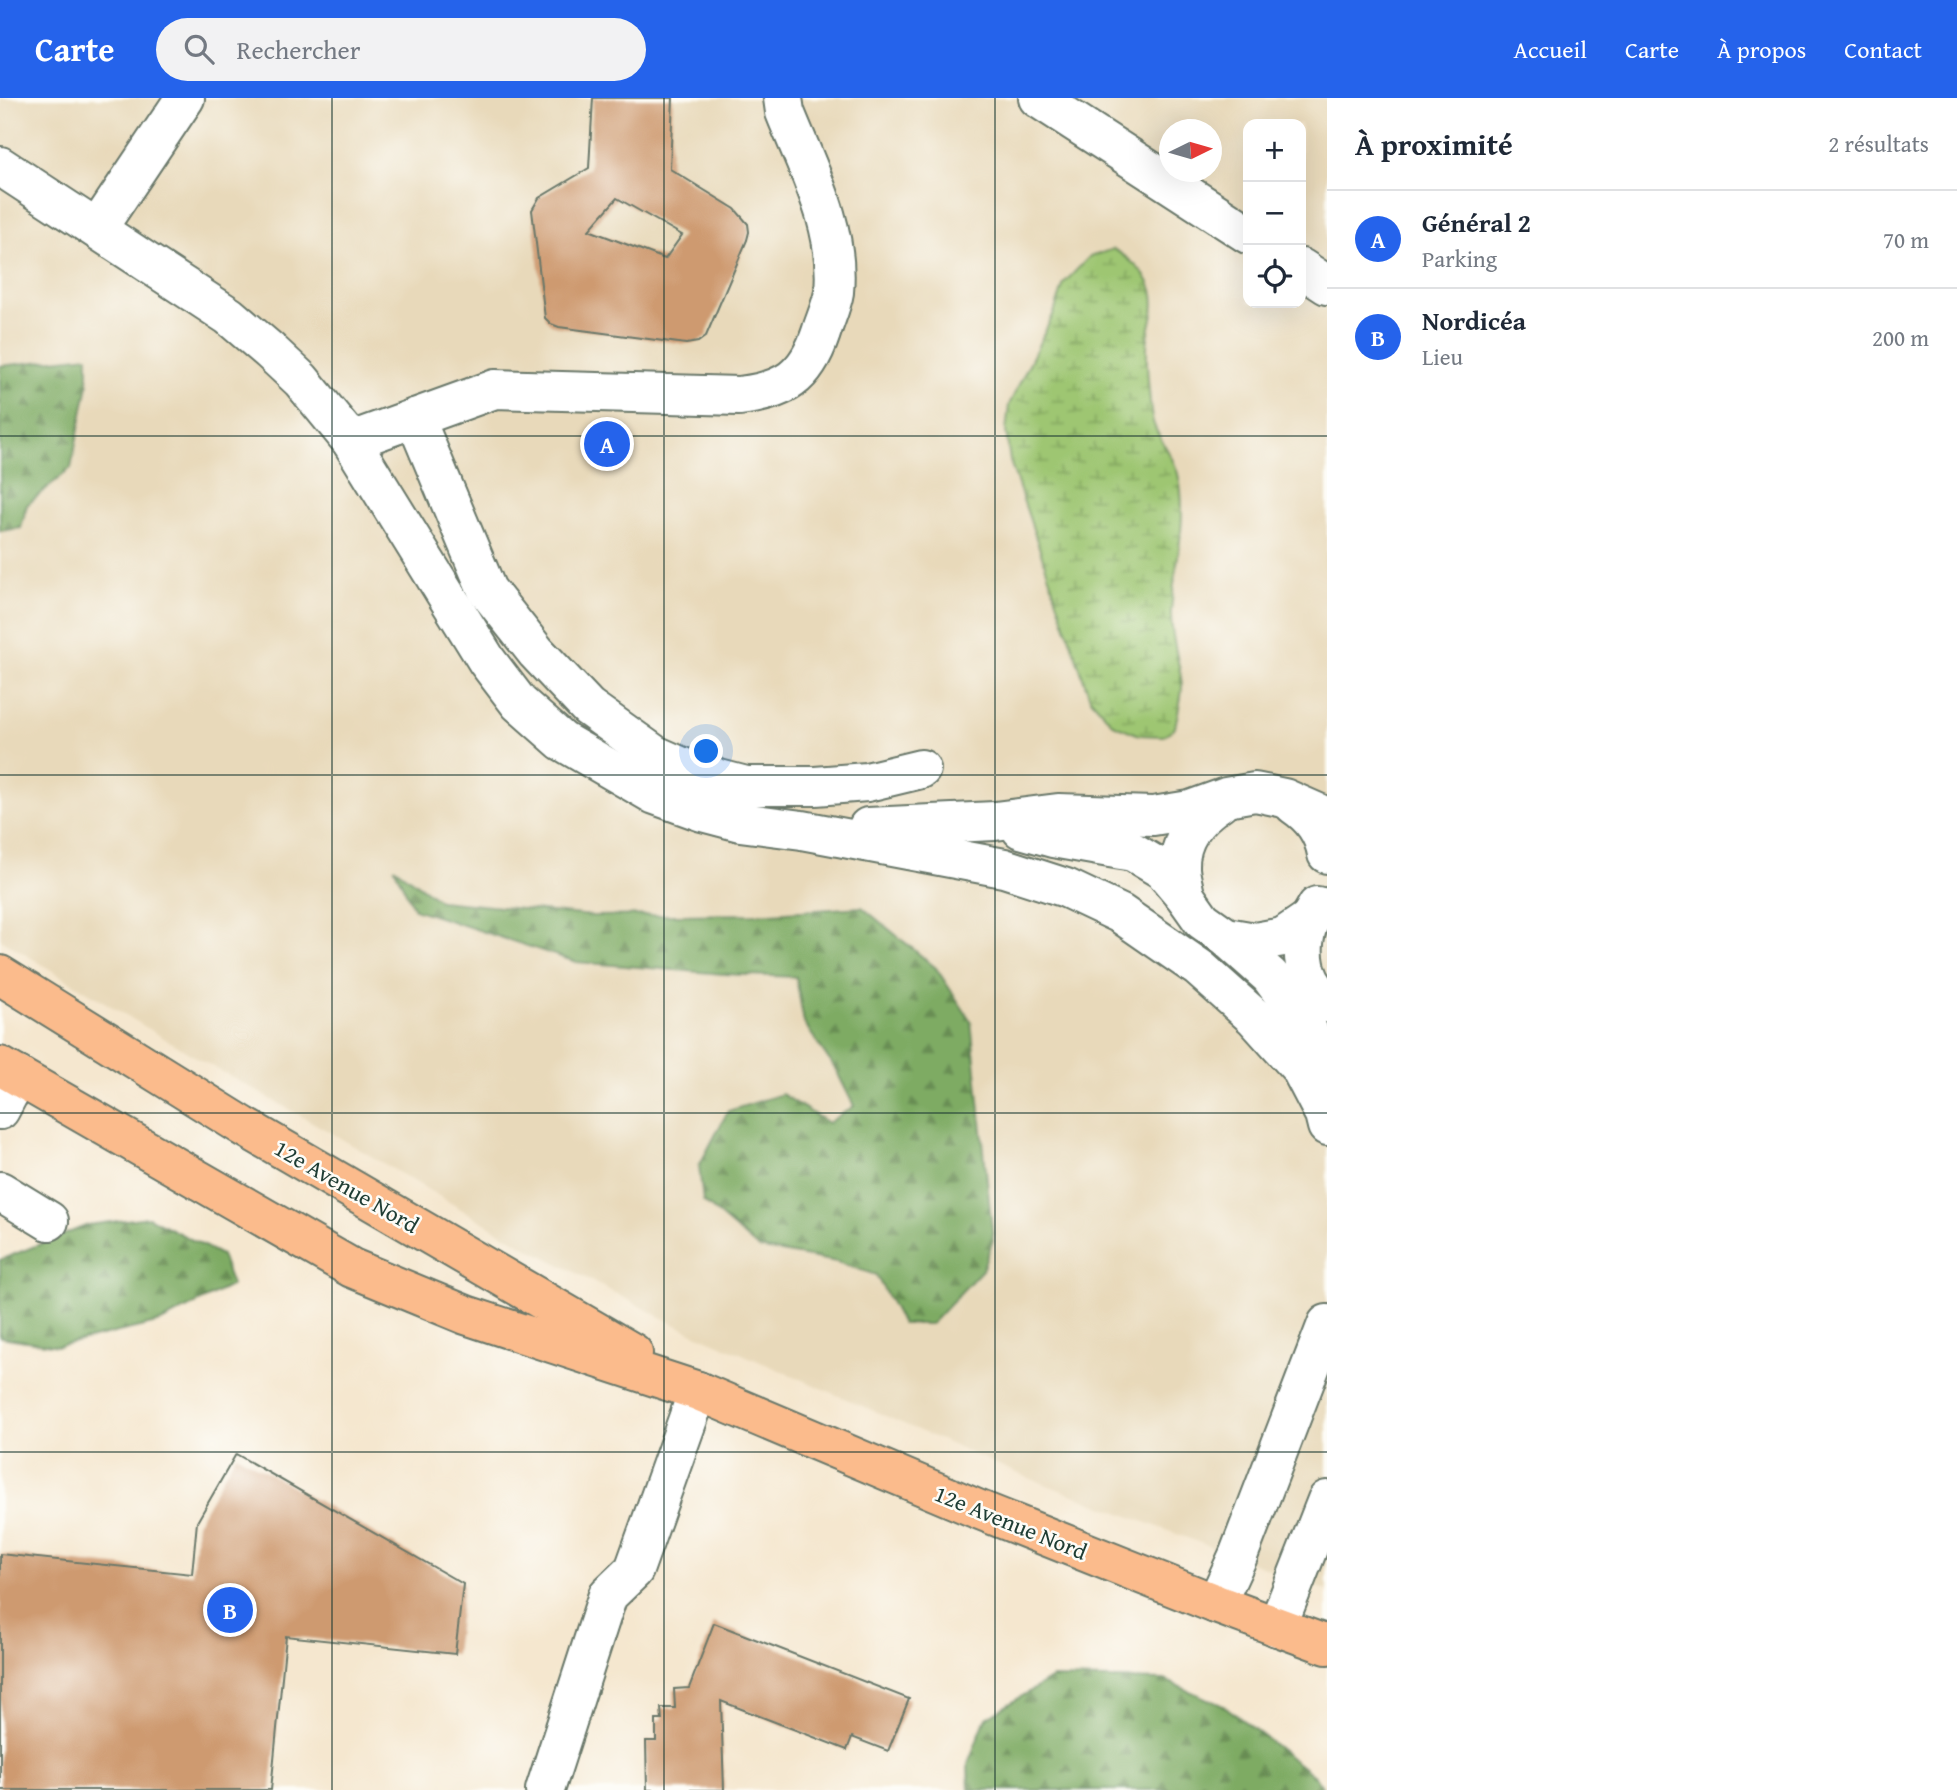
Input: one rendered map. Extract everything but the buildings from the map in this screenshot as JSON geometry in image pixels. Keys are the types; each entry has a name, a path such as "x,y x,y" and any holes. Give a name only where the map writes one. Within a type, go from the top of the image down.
{"main road":[{"name":"12e Avenue Nord","path":"0,975 243,1126 698,1391"},
{"name":"12e Avenue Nord","path":"9,1071 352,1268 466,1315 698,1391 975,1508 1327,1645"}],"lane":[{"path":"97,229 185,98"},
{"path":"351,441 495,389 738,396 765,393 792,382 814,353 834,294 834,266 832,235 821,200 785,112 783,98"},
{"path":"1038,98 1243,231"},
{"path":"0,166 229,316 301,380 351,441 486,661 519,703 562,741 656,795 702,812 740,822 802,830 1004,868 1066,888 1121,914 1199,968 1254,1017 1300,1068 1324,1114 1327,1126"},
{"path":"1306,271 1327,285"},
{"path":"415,418 487,590 536,652 587,707 646,748 696,773 746,786 815,786 867,782 921,769"},
{"path":"802,830 995,821 1058,813 1153,816 1190,810 1226,797 1255,792 1283,798 1327,817"},
{"path":"1185,896 1180,867 1185,838 1201,814 1226,797"},
{"path":"1283,798 1308,814 1324,839 1327,854"},
{"path":"995,821 1053,838 1133,852 1163,870 1202,920 1226,937 1270,976 1305,1024 1327,1071"},
{"path":"1327,880 1324,896 1303,951 1310,980 1327,1003"},
{"path":"1226,937 1255,942 1283,937 1317,914"},
{"path":"0,1111 9,1071"},
{"path":"0,1191 49,1221"},
{"path":"1216,1604 1238,1556 1327,1324"},
{"path":"545,1790 608,1595 635,1570 698,1391"},
{"path":"1278,1627 1327,1500"}],"shaded area":[{"path":"0,98 1327,98 1327,1591 1026,1477 680,1327 517,1242 187,1052 0,939"}],"green space":[{"path":"1113,249 1136,266 1150,284 1154,297 1147,341 1151,412 1155,428 1175,466 1181,491 1181,526 1171,612 1182,691 1175,728 1163,736 1139,735 1113,724 1090,698 1010,461 1006,431 1009,405 1054,313 1064,283 1089,257"},
{"path":"88,356 88,385 71,468 27,505 21,528 0,531 0,366"},
{"path":"394,867 440,901 592,916 755,914 862,907 936,968 971,1021 993,1240 982,1270 931,1324 902,1324 876,1275 837,1262 758,1248 703,1201 699,1166 728,1111 782,1094 828,1123 854,1106 836,1070 804,1023 796,977 576,962 414,909"},
{"path":"148,1217 221,1255 232,1285 161,1322 58,1346 0,1337 0,1260 88,1225"},
{"path":"1052,1678 1165,1680 1226,1707 1315,1777 1323,1790 969,1790 968,1763 986,1718"}],"place":[{"name":"Général 2","path":"607,444"},
{"name":"Nordicéa","path":"230,1610"}]}
